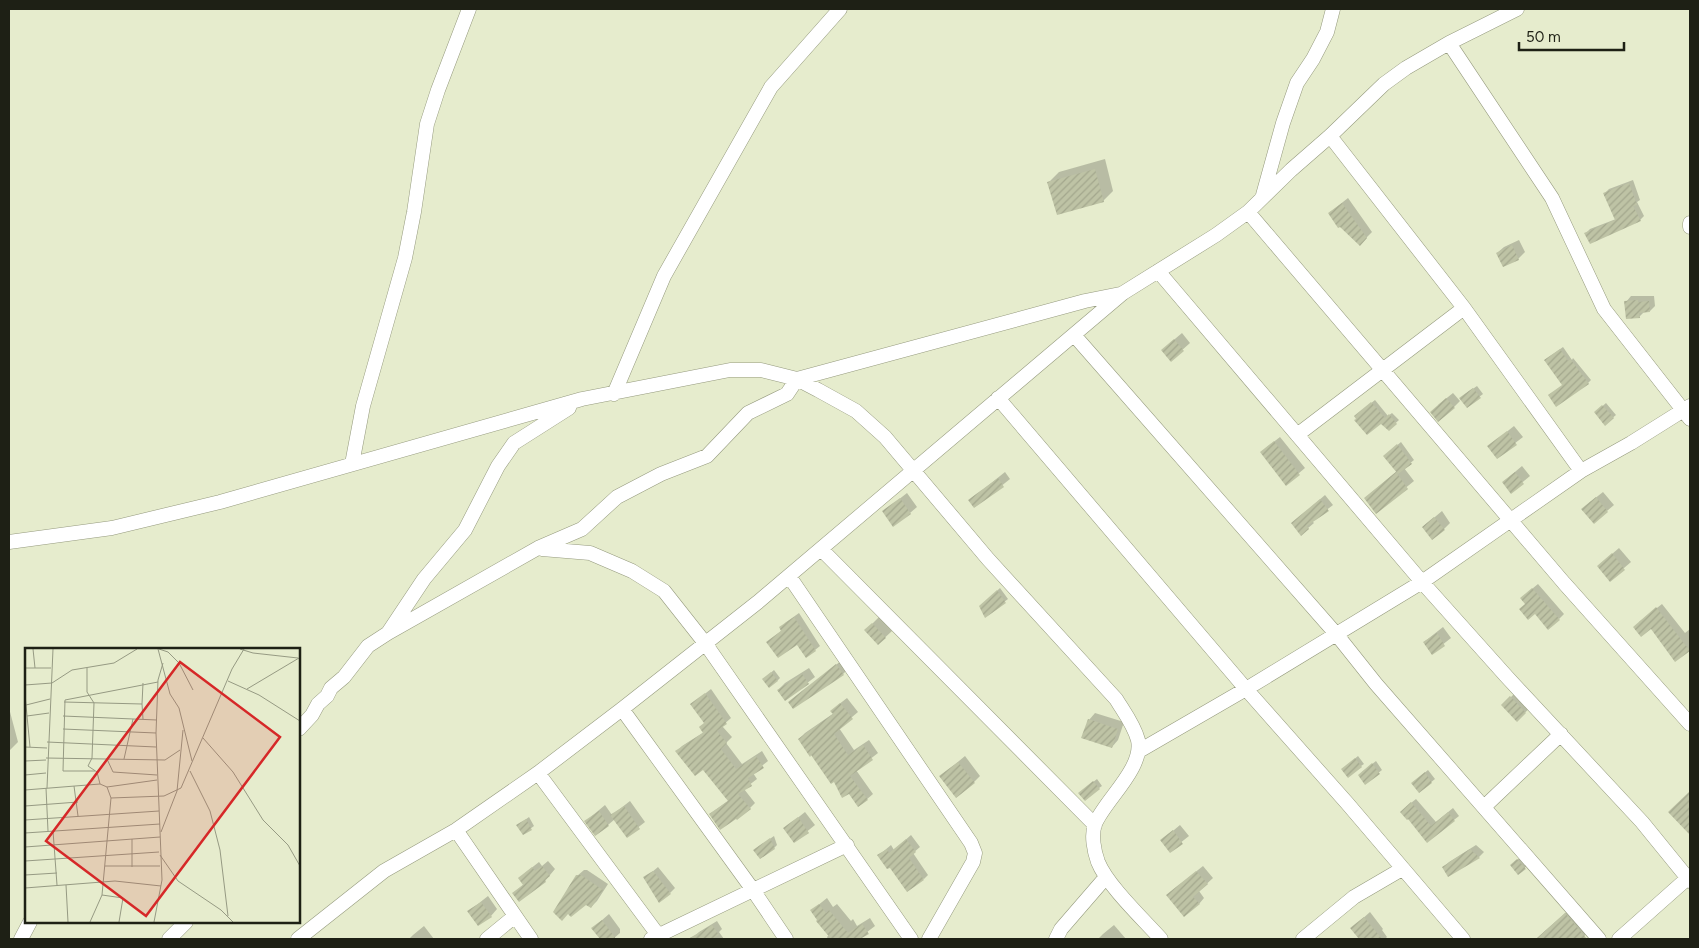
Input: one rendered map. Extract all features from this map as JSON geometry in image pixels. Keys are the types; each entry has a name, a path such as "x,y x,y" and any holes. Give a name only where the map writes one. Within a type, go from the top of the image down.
{"street":[{"path":"352,464 363,406 405,258 428,124 438,90 469,9"},
{"path":"614,394 664,276 771,88 840,9"},
{"path":"1262,198 1274,162 1283,123 1297,83 1327,32 1333,9"},
{"path":"298,939 384,872 456,830 538,773 622,709 789,576 1123,293 1216,235 1248,212 1384,84 1406,68 1449,43 1517,9"},
{"path":"1139,751 1337,635 1422,582 1581,471 1688,412 1604,309 1552,198 1449,43"},
{"path":"1330,136 1464,308 1581,471"},
{"path":"1248,212 1577,597 1690,724"},
{"path":"1158,271 1422,582 1507,677 1642,822 1689,879 1619,939"},
{"path":"300,728 312,715 318,704 327,696 331,688 344,676 368,646 538,548 582,529 617,496 661,474 708,456 748,413 787,394 797,379 1085,301 1123,293"},
{"path":"1297,436 1464,308"},
{"path":"1074,335 1337,635 1376,684 1599,939"},
{"path":"9,542 112,528 220,502 582,400 730,370 761,370 797,379 856,411 885,436 988,559 1116,700 1130,721 1138,740 1139,751 1131,769 1095,825 1093,843 1098,862 1106,877 1161,939"},
{"path":"998,398 1246,689 1347,803 1463,939"},
{"path":"388,633 424,578 465,530 498,466 514,443 582,400"},
{"path":"538,548 590,553 632,571 664,591 705,643 911,939"},
{"path":"821,549 1095,825"},
{"path":"789,576 971,843 975,853 973,862 929,939"},
{"path":"622,709 753,890 786,939"},
{"path":"1484,807 1561,734"},
{"path":"538,773 657,938 847,845"},
{"path":"456,830 531,939"},
{"path":"1303,939 1354,897 1402,869"},
{"path":"1056,939 1061,929 1106,877"},
{"path":"487,939 515,916"},
{"path":"21,939 29,923"},
{"path":"169,939 185,923"},
{"path":"1314,928 1324,939"}],"building":[{"path":"1095,169 1104,202 1057,215 1047,182"},
{"path":"1629,183 1637,205 1633,206 1641,221 1590,244 1584,233 1615,220 1603,193"},
{"path":"1342,203 1367,238 1360,246 1340,227 1338,228 1328,213"},
{"path":"1512,245 1519,260 1503,267 1496,253"},
{"path":"1638,300 1638,302 1649,301 1650,312 1639,313 1640,318 1626,319 1624,301"},
{"path":"1174,339 1184,351 1171,362 1161,350"},
{"path":"1560,349 1589,384 1556,407 1548,395 1562,385 1544,360"},
{"path":"1473,388 1481,398 1467,408 1459,398"},
{"path":"1446,398 1455,408 1438,422 1430,412"},
{"path":"1371,402 1385,418 1389,414 1397,424 1389,431 1381,424 1367,435 1354,420 1356,419 1354,416"},
{"path":"1602,405 1614,418 1605,426 1594,412"},
{"path":"1507,431 1517,445 1497,459 1487,446"},
{"path":"1274,441 1300,475 1286,486 1260,452"},
{"path":"1397,444 1412,464 1398,474 1383,456"},
{"path":"1396,472 1408,489 1376,514 1364,498"},
{"path":"1515,472 1524,484 1511,494 1502,482"},
{"path":"998,478 1004,487 974,508 968,500"},
{"path":"1596,497 1608,512 1594,524 1581,509"},
{"path":"900,498 911,514 893,527 882,511"},
{"path":"1320,499 1329,511 1307,526 1309,529 1301,536 1291,523"},
{"path":"1434,517 1445,530 1432,540 1422,527"},
{"path":"1612,553 1625,570 1610,582 1597,566"},
{"path":"1532,588 1560,620 1548,630 1535,614 1528,620 1519,609 1525,604 1520,598"},
{"path":"997,590 1006,603 985,618 979,606"},
{"path":"1656,607 1690,651 1675,662 1651,629 1641,637 1633,627"},
{"path":"794,617 816,651 806,658 797,645 778,658 766,642 781,631 779,627"},
{"path":"872,623 886,638 878,645 864,630"},
{"path":"1437,633 1445,646 1432,655 1423,642"},
{"path":"836,664 844,675 793,709 788,702"},
{"path":"771,672 778,681 769,688 762,679"},
{"path":"802,674 809,684 785,701 777,690"},
{"path":"705,693 727,724 717,731 727,743 721,749 736,769 756,756 764,768 748,778 752,786 738,794 751,809 720,830 709,814 728,801 703,770 695,776 675,751 703,733 699,727 704,723 690,704"},
{"path":"1510,696 1526,713 1517,722 1501,705"},
{"path":"840,703 853,719 834,734 848,755 863,745 873,760 850,776 868,800 858,807 849,794 842,798 834,782 831,784 798,739 833,714 830,711"},
{"path":"1088,719 1118,729 1112,748 1081,738"},
{"path":"1355,758 1362,767 1348,778 1341,769"},
{"path":"958,762 975,783 956,798 939,776"},
{"path":"1372,763 1380,774 1365,785 1358,775"},
{"path":"1425,772 1432,783 1419,793 1411,783"},
{"path":"1093,781 1100,789 1085,801 1078,793"},
{"path":"1690,791 1690,835 1668,812"},
{"path":"1411,802 1431,826 1448,812 1455,821 1427,843 1400,812"},
{"path":"624,806 640,829 627,838 610,815"},
{"path":"599,811 609,826 595,836 584,821"},
{"path":"798,817 809,833 794,843 783,828"},
{"path":"526,819 532,830 523,835 516,825"},
{"path":"1173,830 1183,844 1170,853 1160,840"},
{"path":"770,838 775,849 760,859 753,850"},
{"path":"906,839 916,852 909,858 924,880 907,892 890,868 887,869 877,855 887,849 889,853"},
{"path":"1470,849 1480,858 1448,877 1442,867"},
{"path":"1517,859 1526,869 1518,875 1510,865"},
{"path":"542,866 550,876 545,880 546,882 519,902 512,893 523,885 518,878 532,867 535,871"},
{"path":"653,871 671,894 659,903 643,877"},
{"path":"1196,871 1208,884 1193,897 1200,904 1184,917 1166,895"},
{"path":"576,875 581,875 603,890 591,908 586,905 571,917 568,914 562,921 553,912"},
{"path":"481,902 492,917 478,926 467,911"},
{"path":"819,904 826,913 829,910 848,933 837,939 831,939 816,921 810,910"},
{"path":"1565,913 1587,939 1536,939"},
{"path":"1364,917 1382,939 1359,939 1350,928"},
{"path":"602,920 616,939 600,939 591,928"},
{"path":"862,924 869,934 860,939 838,939"},
{"path":"712,925 719,935 712,939 688,939"}]}
